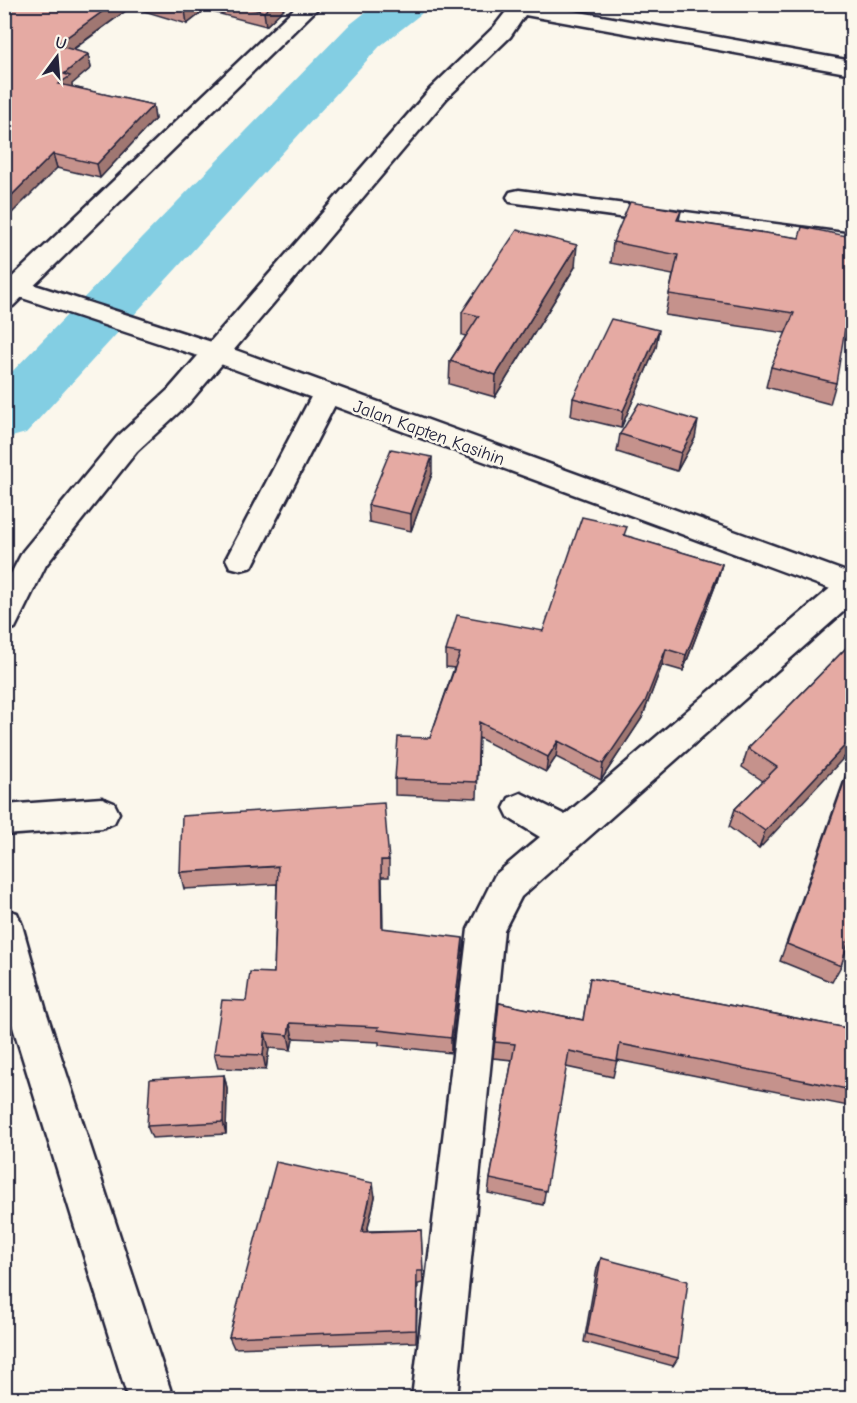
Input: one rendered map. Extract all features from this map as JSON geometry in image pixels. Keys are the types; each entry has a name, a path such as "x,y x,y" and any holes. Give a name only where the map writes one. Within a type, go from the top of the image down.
{"street":[{"path":"16,291 312,4"},
{"path":"4,619 41,550 127,444 179,396 212,351 439,93 502,32 521,6 852,68"},
{"path":"519,197 852,242"},
{"name":"Jalan Kapten Kasihin","path":"16,291 212,351 326,395 852,586"},
{"path":"241,559 326,395"},
{"path":"434,1398 486,929 508,886 852,586"},
{"path":"521,808 567,835"},
{"path":"4,820 102,813"},
{"path":"4,925 27,1011 152,1398"}],"building":[{"path":"4,4 113,4 56,45 88,54 64,74 70,76 59,84 153,105 97,164 53,154 4,203"},
{"path":"167,4 193,4 185,10"},
{"path":"235,4 273,4 264,12"},
{"path":"630,202 681,211 677,220 799,238 802,227 852,237 852,286 836,383 771,367 794,313 669,294 678,255 613,242"},
{"path":"517,230 577,245 496,375 450,361 479,316 462,312"},
{"path":"611,319 659,330 623,411 573,398"},
{"path":"639,403 698,421 681,453 620,434"},
{"path":"391,449 432,457 411,514 368,505"},
{"path":"582,517 627,527 624,535 722,564 686,655 666,649 645,702 603,764 558,741 548,757 479,722 477,782 395,779 398,737 430,738 460,653 446,651 457,615 543,631"},
{"path":"849,645 852,647 852,738 765,831 735,809 777,767 748,748"},
{"path":"852,760 852,796 850,798 852,799 852,930 841,966 787,944"},
{"path":"384,803 389,860 381,860 382,928 463,938 451,1038 378,1030 379,1027 290,1023 288,1035 265,1033 263,1055 214,1053 222,1000 246,1001 250,972 274,973 278,866 180,872 182,816"},
{"path":"590,978 852,1029 852,1090 620,1044 617,1061 569,1051 546,1191 490,1179 515,1044 495,1042 499,1003 583,1020"},
{"path":"224,1075 223,1122 147,1126 150,1079"},
{"path":"276,1162 373,1183 362,1232 421,1230 423,1271 417,1271 416,1330 229,1337"},
{"path":"601,1258 688,1281 678,1358 587,1334"},
{"path":"476,1395 525,1398 476,1398"}],"waterway":[{"path":"4,418 364,36 405,4"}]}
